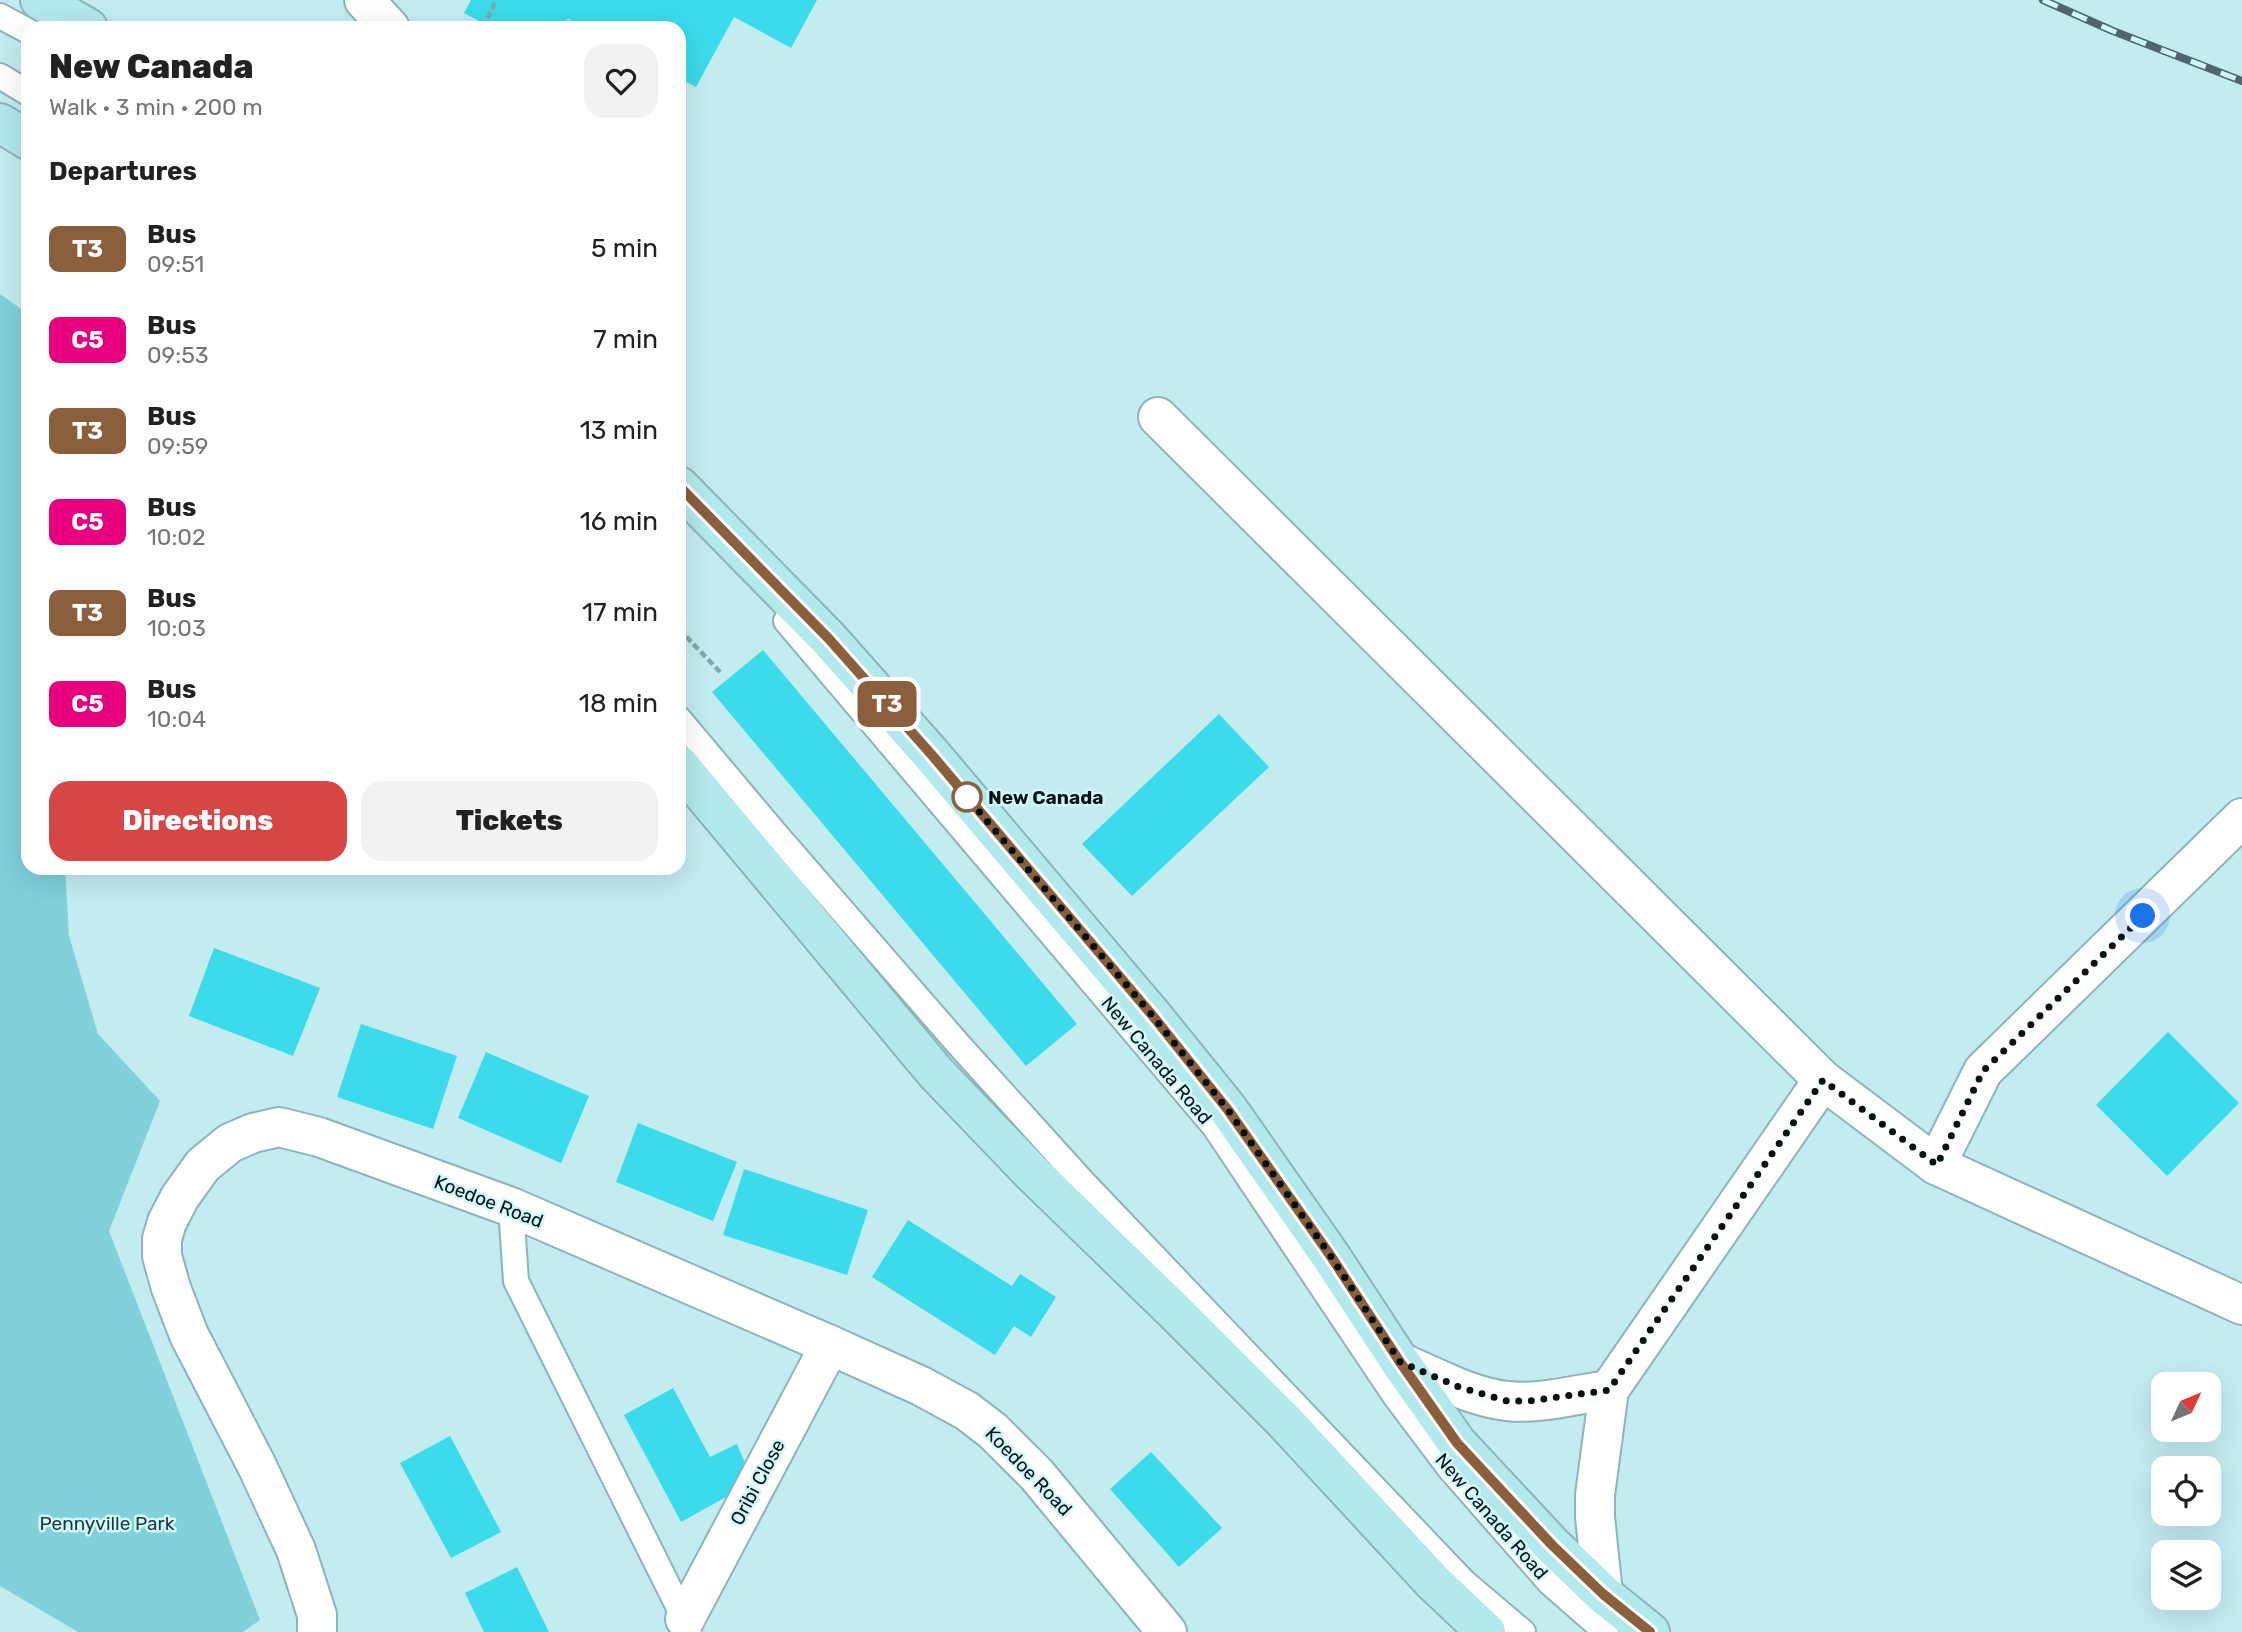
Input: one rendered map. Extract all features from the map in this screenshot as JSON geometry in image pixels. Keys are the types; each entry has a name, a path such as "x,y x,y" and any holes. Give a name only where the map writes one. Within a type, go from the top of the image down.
{"main road":[{"path":"40,0 76,21"},
{"path":"0,123 21,136"},
{"name":"New Canada Road","path":"686,493 829,639 931,754 1152,1015 1228,1110 1457,1443 1511,1503 1603,1594 1650,1632"},
{"path":"686,773 936,1073 1031,1172 1284,1421 1433,1582 1486,1632"}],"street":[{"path":"364,0 384,21"},
{"path":"1158,417 1823,1080 1937,1165 2242,1305"},
{"path":"1937,1165 1983,1071 2242,818"},
{"path":"1603,1594 1595,1494 1609,1390 1823,1080"},
{"name":"Koedoe Road","path":"317,1632 317,1615 296,1550 257,1466 204,1367 171,1288 162,1256 162,1239 167,1222 180,1197 203,1164 230,1143 253,1133 279,1127 319,1137 511,1207 830,1345 921,1386 967,1411 993,1431 1037,1475 1167,1632"},
{"name":"Oribi Close","path":"688,1626 830,1345"},
{"path":"1400,1362 1459,1387 1507,1401 1530,1401 1609,1390"}],"lane":[{"path":"0,16 21,27"},
{"path":"0,76 21,89"},
{"name":"New Canada Road","path":"686,515 713,538 816,654 1213,1126 1395,1396 1450,1469 1550,1583 1606,1632"},
{"path":"686,727 959,1045 1083,1182 1464,1582 1523,1632"},
{"path":"511,1207 516,1281 688,1626"}],"path":[{"path":"486,21 496,0"},
{"path":"686,636 721,673"}],"green space":[{"name":"Pennyville Park","path":"0,294 21,309 21,875 65,875 69,936 98,1034 160,1101 109,1231 260,1620 243,1632 78,1632 0,1586"}],"building":[{"path":"471,0 817,0 791,48 734,17 696,87 686,82 686,21 479,21 464,13"},
{"path":"763,650 1077,1024 1026,1066 712,692"},
{"path":"1219,714 1269,767 1132,896 1082,844"},
{"path":"214,948 320,988 293,1056 189,1016"},
{"path":"361,1024 457,1056 433,1129 337,1097"},
{"path":"2168,1032 2239,1103 2167,1176 2096,1105"},
{"path":"486,1052 589,1096 561,1163 458,1118"},
{"path":"638,1123 737,1162 713,1221 616,1182"},
{"path":"744,1169 868,1210 847,1275 723,1235"},
{"path":"908,1220 1012,1286 1020,1274 1056,1297 1031,1337 1014,1326 995,1355 872,1277"},
{"path":"673,1388 710,1457 737,1444 753,1482 681,1522 624,1415"},
{"path":"450,1436 501,1532 451,1558 400,1463"},
{"path":"1151,1452 1222,1528 1179,1567 1110,1489"},
{"path":"517,1567 549,1632 484,1632 465,1593"}],"railway":[{"path":"2043,0 2113,31 2242,81"}],"bus line":[{"name":"T3","path":"686,493 829,639 931,754 1152,1015 1228,1110 1457,1443 1552,1545 1603,1594 1650,1632"}],"place":[{"name":"New Canada","path":"967,797"}],"route":[{"path":"967,797 965,795 1152,1015 1228,1110 1330,1255 1400,1362 1459,1387 1507,1401 1530,1401 1609,1390 1823,1080 1937,1165 1983,1071 2143,916"}]}
